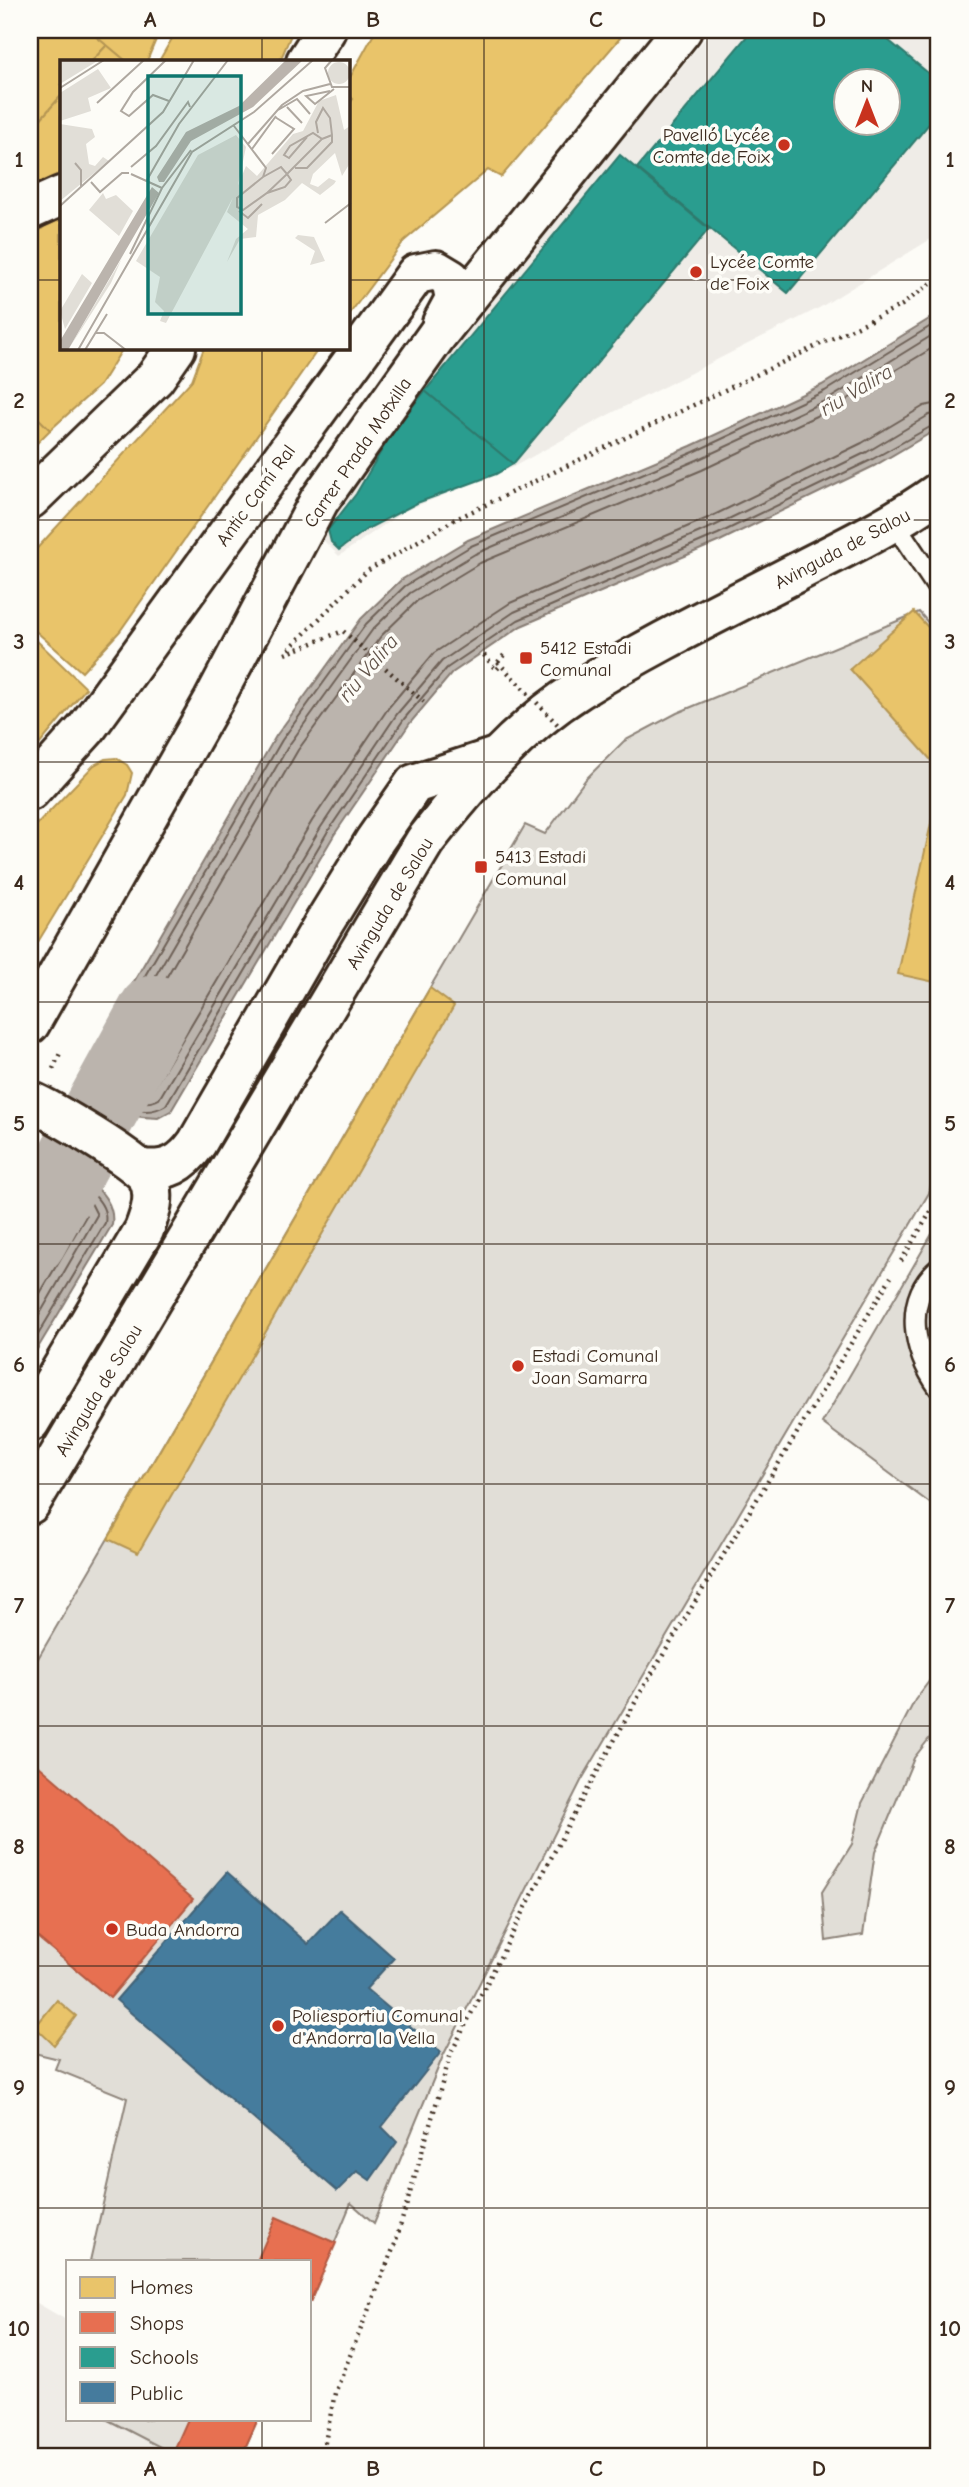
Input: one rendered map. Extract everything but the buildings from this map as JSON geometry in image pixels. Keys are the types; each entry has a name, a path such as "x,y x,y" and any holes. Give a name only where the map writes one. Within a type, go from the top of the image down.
{"main road":[{"path":"307,60 326,30"},
{"path":"338,60 354,30"},
{"name":"Carrer Prada Motxilla","path":"30,1024 213,701 319,501 437,335 682,30"},
{"path":"30,210 60,196"},
{"name":"Antic Camí Ral","path":"30,791 86,729 416,274 436,270 451,279 454,299 437,335"},
{"path":"30,499 118,397 148,350"},
{"path":"30,499 155,378 175,350"},
{"name":"Avinguda de Salou","path":"30,1504 425,841 496,757 579,690 760,592 895,524 939,492"},
{"path":"35,1103 142,1169 159,1171 185,1160 374,840 414,784 496,757"},
{"path":"30,1422 144,1230 152,1208 152,1191 142,1169"}],"lane":[{"path":"895,524 939,590"},
{"path":"939,1268 928,1278 914,1311 914,1327 927,1371 939,1388"}],"path":[{"path":"282,655 367,571 454,520 902,305 939,277"},
{"path":"343,631 424,702"},
{"path":"484,655 496,670 503,655"},
{"path":"499,663 558,726"},
{"path":"901,1262 936,1203 939,1192"},
{"path":"322,2457 335,2393 395,2244 451,2053 566,1827 642,1690 893,1274"}],"shaded area":[{"name":"Lycée Comte de Foix","path":"712,30 939,30 939,234 819,308 606,416 513,467 404,511 339,556 323,540 321,526 425,379"},
{"name":"Estadi Comunal Joan Samarra","path":"919,612 939,635 939,1151 929,1193 581,1781 443,2056 374,2223 351,2203 312,2297 312,2260 90,2260 127,2098 55,2069 59,2059 30,2052 30,1737 35,1728 30,1724 30,1672 525,825 545,834 586,779 624,741 677,713"},
{"path":"939,1222 939,1510 822,1423"},
{"path":"939,1668 939,1726 914,1758 875,1852 863,1935 826,1941 822,1892 852,1844 862,1803 915,1700"},
{"path":"30,2299 66,2320 66,2420 108,2420 173,2453 171,2457 30,2457"},
{"path":"108,2420 258,2420 241,2457 171,2457 172,2453"}],"water":[{"path":"939,313 939,428 874,466 720,541 521,626 452,673 410,723 334,835 171,1111 158,1118 130,1116 115,1111 103,1101 92,1080 89,1059 276,736 361,619 401,580 468,540 691,446 822,385"},
{"path":"41,1162 78,1174 90,1182 107,1201 112,1212 112,1225 30,1361 30,1166"}],"waterway":[{"name":"riu Valira","path":"30,1239 155,1012"}],"place":[{"name":"Pavelló Lycée Comte de Foix","path":"784,145"},
{"name":"Lycée Comte de Foix","path":"696,272"},
{"name":"5412 Estadi Comunal","path":"526,658"},
{"name":"5413 Estadi Comunal","path":"481,867"},
{"name":"Estadi Comunal Joan Samarra","path":"518,1366"},
{"name":"Buda Andorra","path":"112,1929"},
{"name":"Poliesportiu Comunal d'Andorra la Vella","path":"278,2026"}]}
